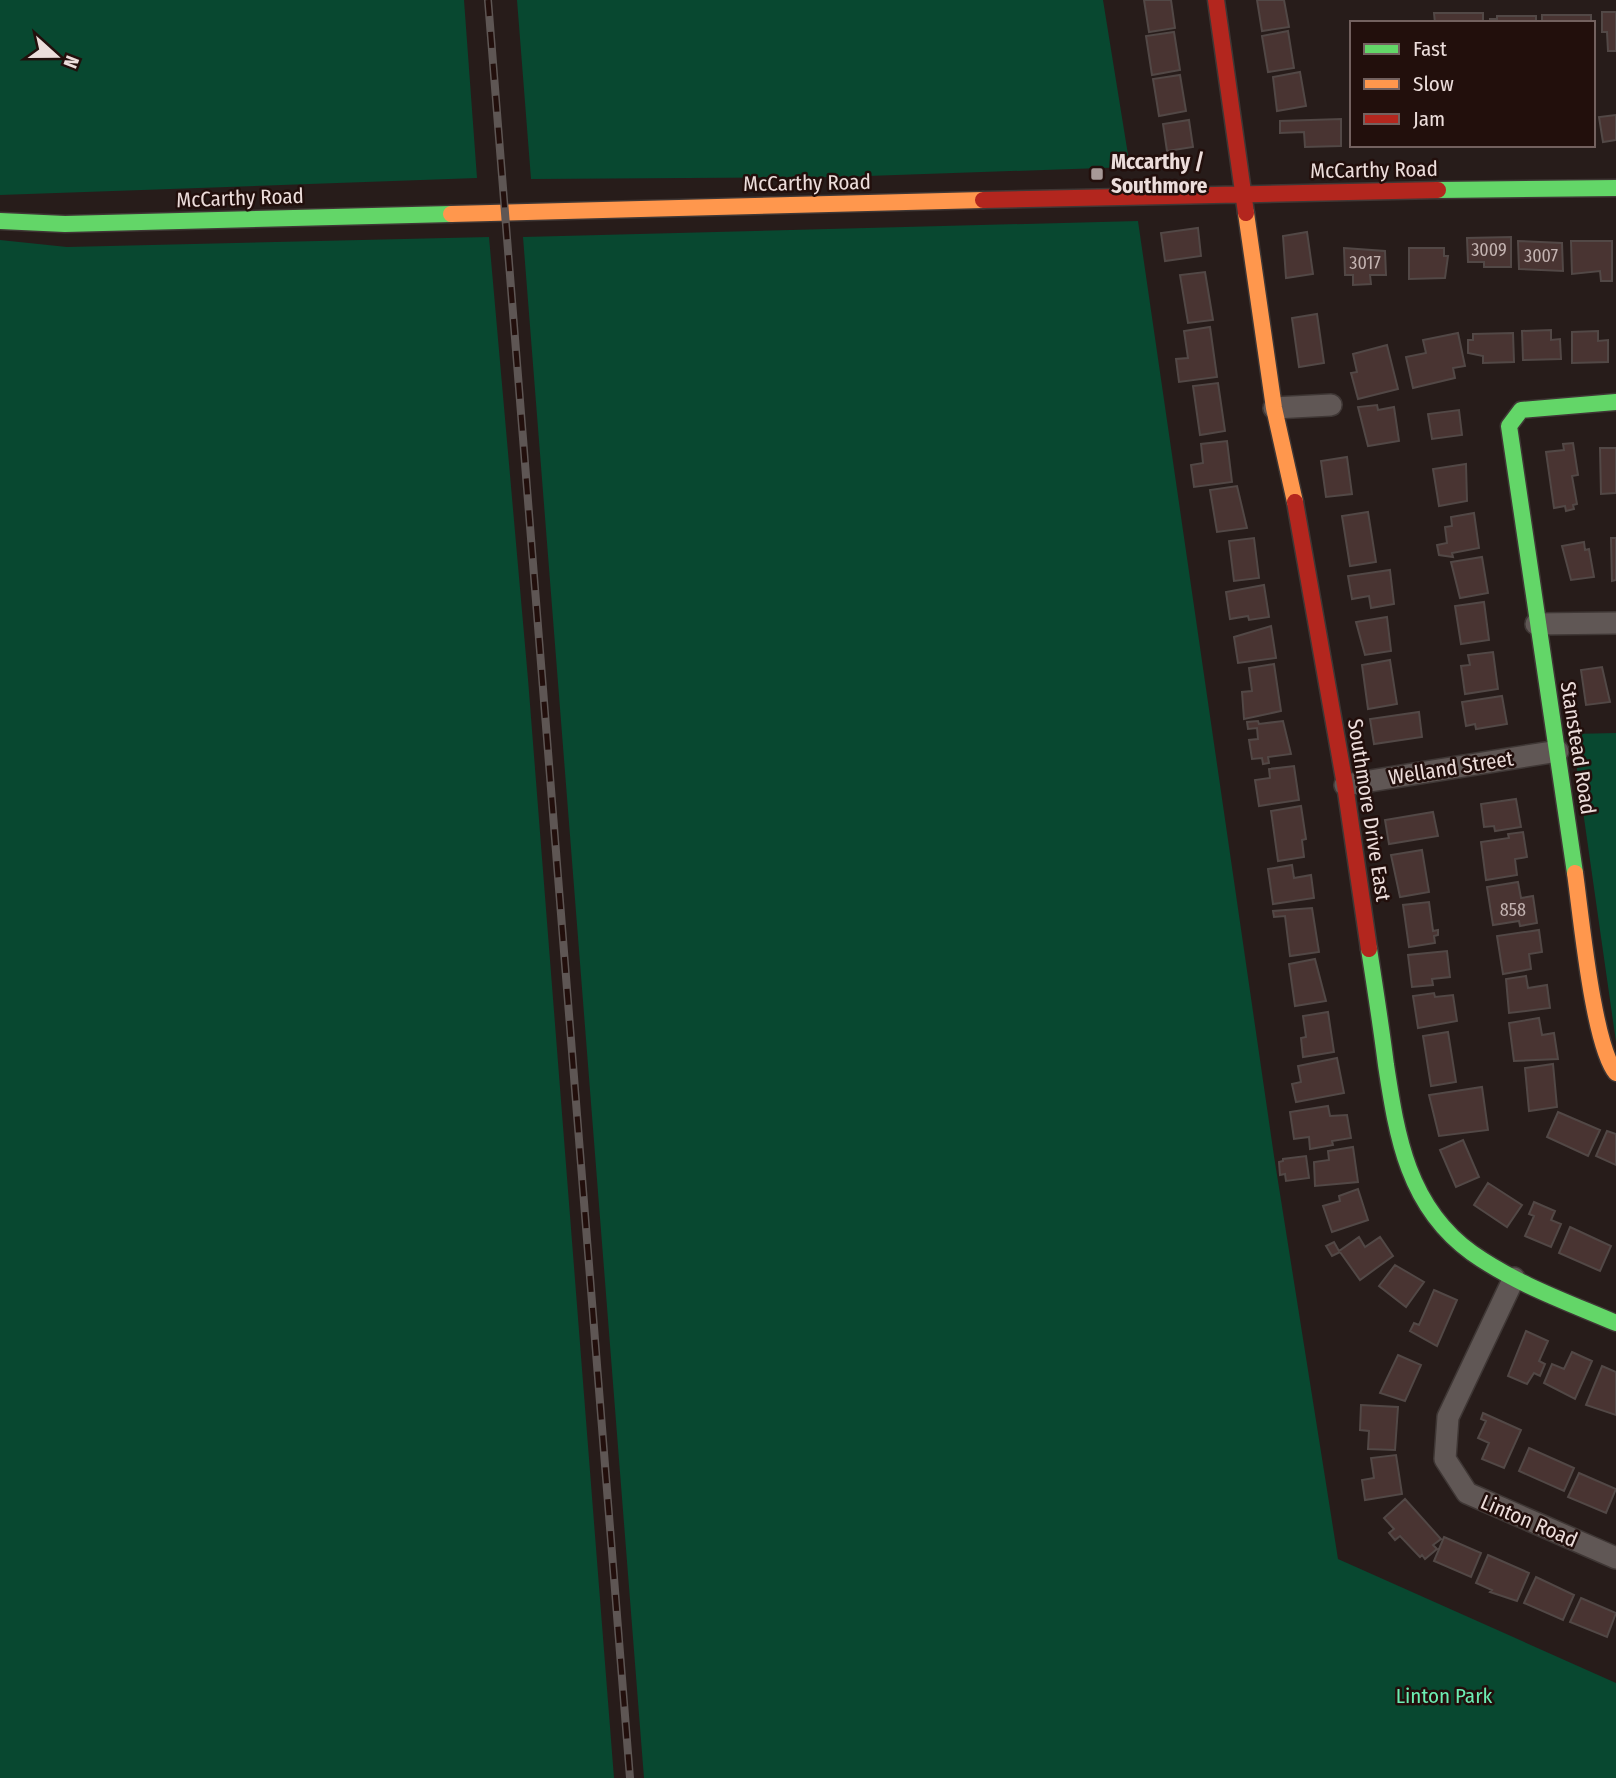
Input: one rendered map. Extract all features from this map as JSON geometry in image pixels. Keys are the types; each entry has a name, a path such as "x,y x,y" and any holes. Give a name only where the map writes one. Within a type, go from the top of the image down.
{"street":[{"name":"Southmore Drive East","path":"1216,0 1274,408 1306,554 1345,785 1397,1136 1410,1176 1430,1213 1458,1244 1514,1278 1616,1323"},
{"name":"McCarthy Road","path":"0,221 65,224 1244,193 1616,188"},
{"name":"Stanstead Road","path":"1616,402 1521,410 1509,426 1536,624 1558,751 1598,1022 1608,1063 1616,1073"},
{"path":"1274,408 1331,405"},
{"path":"1536,624 1616,622"},
{"name":"Welland Street","path":"1345,785 1558,751"},
{"name":"Linton Road","path":"1514,1278 1448,1417 1446,1459 1467,1493 1616,1558"}],"green space":[{"path":"0,0 464,0 477,178 0,195"},
{"path":"517,0 1103,0 1130,167 839,177 531,179"},
{"name":"Linton Park","path":"1138,221 1274,1156 1338,1559 1616,1683 1616,1778 644,1778 523,237"},
{"path":"489,237 528,679 614,1778 0,1778 0,240 67,247"},
{"path":"1616,733 1616,1042 1572,734"}],"building":[{"path":"1144,0 1171,0 1175,28 1149,32"},
{"path":"1257,0 1284,0 1289,27 1262,31"},
{"path":"1602,12 1616,12 1616,51 1608,51 1607,32 1602,32"},
{"path":"1434,13 1483,13 1483,21 1435,21"},
{"path":"1542,15 1591,15 1591,21 1542,21"},
{"path":"1497,16 1536,16 1536,21 1490,21 1497,19"},
{"path":"1288,31 1294,68 1268,72 1262,36"},
{"path":"1174,32 1180,70 1152,75 1146,36"},
{"path":"1300,72 1306,106 1277,111 1273,77"},
{"path":"1180,75 1186,111 1159,116 1153,79"},
{"path":"1616,115 1616,140 1603,142 1599,117"},
{"path":"1341,119 1341,146 1305,147 1304,132 1280,133 1280,121"},
{"path":"1189,120 1193,147 1167,151 1163,124"},
{"path":"1198,228 1201,256 1165,261 1161,233"},
{"path":"1307,232 1313,274 1286,278 1283,236"},
{"path":"1511,237 1511,267 1484,267 1484,262 1468,262 1467,238"},
{"path":"1518,241 1562,243 1563,271 1519,269"},
{"path":"1571,241 1612,241 1612,281 1601,281 1600,271 1572,274"},
{"path":"1344,248 1385,251 1386,275 1370,275 1371,284 1353,285 1353,275 1345,275"},
{"path":"1409,248 1444,248 1444,256 1448,256 1445,278 1409,279"},
{"path":"1205,272 1213,320 1188,323 1180,275"},
{"path":"1317,314 1324,363 1299,367 1292,318"},
{"path":"1210,327 1217,377 1179,382 1176,359 1188,358 1184,331"},
{"path":"1551,330 1551,340 1560,339 1561,359 1523,360 1522,331"},
{"path":"1598,331 1598,341 1608,340 1608,362 1572,363 1572,332"},
{"path":"1458,333 1465,366 1453,368 1455,378 1413,388 1406,357 1426,353 1423,340"},
{"path":"1513,333 1514,362 1483,363 1483,356 1468,353 1468,340 1473,340 1473,334"},
{"path":"1387,345 1398,389 1358,399 1351,373 1357,372 1353,354"},
{"path":"1218,383 1225,431 1200,435 1193,386"},
{"path":"1377,405 1378,410 1394,407 1399,441 1368,446 1358,407"},
{"path":"1459,410 1462,435 1432,439 1428,414"},
{"path":"1227,441 1232,482 1194,487 1191,465 1203,463 1201,444"},
{"path":"1573,443 1578,475 1572,476 1577,504 1573,505 1574,509 1566,511 1565,506 1554,508 1546,452 1564,450 1563,444"},
{"path":"1600,448 1616,448 1616,493 1601,494"},
{"path":"1347,457 1352,494 1326,497 1321,461"},
{"path":"1466,464 1467,501 1439,506 1433,469"},
{"path":"1237,486 1247,528 1217,532 1210,490"},
{"path":"1368,512 1376,562 1350,566 1342,516"},
{"path":"1474,513 1479,548 1452,553 1453,557 1439,555 1437,545 1447,543 1445,527 1452,526 1451,517"},
{"path":"1254,538 1259,578 1234,581 1229,541"},
{"path":"1611,538 1616,538 1616,580 1612,581"},
{"path":"1584,542 1585,550 1589,549 1594,577 1571,580 1562,546"},
{"path":"1482,557 1488,593 1460,598 1451,562"},
{"path":"1390,570 1394,604 1371,608 1369,596 1352,599 1348,576"},
{"path":"1264,585 1269,617 1230,619 1226,592"},
{"path":"1484,602 1489,640 1461,644 1455,606"},
{"path":"1387,617 1391,651 1365,655 1356,622"},
{"path":"1271,626 1276,658 1238,663 1234,637"},
{"path":"1493,652 1498,689 1465,694 1461,666 1470,665 1468,655"},
{"path":"1390,660 1397,704 1368,709 1362,665"},
{"path":"1274,664 1281,711 1244,719 1242,692 1252,691 1249,668"},
{"path":"1602,667 1610,702 1586,705 1581,670"},
{"path":"1502,696 1507,724 1476,729 1475,724 1466,726 1462,702"},
{"path":"1419,712 1422,737 1374,744 1370,719"},
{"path":"1258,721 1259,724 1283,721 1291,754 1268,757 1269,763 1263,764 1262,758 1252,759 1249,740 1258,739 1257,728 1248,729 1247,722"},
{"path":"1294,766 1299,800 1259,806 1255,780 1270,778 1269,769"},
{"path":"1516,799 1521,827 1495,831 1494,826 1484,827 1481,804"},
{"path":"1301,806 1306,839 1302,840 1304,857 1278,861 1271,811"},
{"path":"1433,812 1438,836 1389,844 1385,820"},
{"path":"1523,832 1527,857 1515,859 1517,875 1486,880 1481,842 1509,838 1508,834"},
{"path":"1422,850 1429,892 1400,897 1391,855"},
{"path":"1292,865 1294,878 1311,875 1314,898 1273,904 1268,869"},
{"path":"1518,882 1521,898 1533,896 1537,923 1520,926 1519,921 1493,925 1487,887"},
{"path":"1429,902 1433,931 1438,930 1438,935 1434,936 1435,943 1409,947 1403,905"},
{"path":"1312,908 1319,952 1290,956 1285,916 1274,917 1273,911"},
{"path":"1539,930 1542,952 1529,954 1531,969 1503,974 1497,936"},
{"path":"1447,951 1450,977 1432,979 1433,985 1412,987 1408,955"},
{"path":"1315,959 1326,1001 1295,1006 1289,964"},
{"path":"1526,976 1528,988 1547,985 1550,1008 1509,1013 1506,979"},
{"path":"1434,993 1435,997 1453,995 1457,1021 1418,1028 1413,996"},
{"path":"1328,1012 1334,1052 1303,1057 1301,1038 1306,1037 1303,1016"},
{"path":"1539,1018 1542,1035 1554,1033 1558,1059 1514,1061 1509,1023"},
{"path":"1448,1032 1456,1082 1431,1086 1423,1036"},
{"path":"1337,1058 1344,1093 1296,1102 1292,1084 1301,1082 1298,1066"},
{"path":"1553,1064 1557,1107 1529,1111 1525,1068"},
{"path":"1482,1087 1488,1130 1439,1136 1429,1095"},
{"path":"1328,1106 1330,1116 1347,1115 1351,1138 1310,1149 1309,1137 1294,1139 1290,1112"},
{"path":"1558,1112 1600,1130 1588,1156 1547,1137"},
{"path":"1607,1131 1616,1134 1616,1165 1596,1156"},
{"path":"1463,1140 1479,1177 1456,1187 1440,1150"},
{"path":"1353,1147 1358,1182 1315,1186 1314,1162 1329,1160 1328,1151"},
{"path":"1306,1156 1309,1178 1286,1181 1285,1174 1280,1175 1279,1162 1283,1159"},
{"path":"1488,1183 1522,1205 1507,1227 1474,1205"},
{"path":"1358,1189 1368,1220 1332,1232 1323,1206 1340,1201 1339,1196"},
{"path":"1534,1202 1555,1211 1551,1220 1561,1224 1551,1247 1525,1236 1534,1216 1529,1214"},
{"path":"1570,1227 1611,1246 1600,1271 1559,1253"},
{"path":"1359,1237 1365,1247 1380,1237 1393,1256 1360,1280 1340,1252 1332,1256 1326,1246 1334,1242 1339,1251"},
{"path":"1395,1265 1424,1282 1406,1307 1379,1286"},
{"path":"1434,1290 1457,1300 1437,1346 1410,1331 1414,1323 1419,1325"},
{"path":"1526,1331 1548,1341 1539,1361 1545,1364 1540,1376 1534,1373 1527,1384 1508,1376"},
{"path":"1572,1352 1592,1361 1575,1399 1544,1383 1552,1364 1564,1369"},
{"path":"1398,1355 1421,1365 1405,1401 1380,1393"},
{"path":"1602,1366 1616,1372 1616,1415 1586,1405"},
{"path":"1361,1405 1398,1407 1395,1450 1368,1449 1369,1431 1360,1430"},
{"path":"1483,1413 1521,1430 1504,1468 1482,1459 1489,1443 1478,1438 1486,1421 1481,1419"},
{"path":"1529,1448 1574,1468 1564,1491 1519,1471"},
{"path":"1396,1455 1402,1494 1365,1500 1362,1480 1374,1478 1371,1458"},
{"path":"1579,1473 1616,1489 1606,1513 1568,1497"},
{"path":"1405,1499 1441,1539 1433,1545 1437,1549 1425,1559 1400,1536 1395,1540 1389,1533 1394,1529 1384,1518"},
{"path":"1444,1537 1481,1553 1471,1577 1434,1561"},
{"path":"1488,1555 1529,1573 1517,1601 1490,1592 1492,1590 1476,1583"},
{"path":"1536,1577 1574,1595 1563,1620 1524,1603"},
{"path":"1581,1598 1616,1613 1607,1637 1570,1622"}],"railway":[{"path":"488,0 630,1778"}],"traffic: fast":[{"path":"1438,190 1616,188"},
{"path":"0,221 65,224 451,214"},
{"path":"1575,873 1509,426 1521,410 1616,402"},
{"path":"1369,949 1390,1092 1401,1144 1409,1169 1433,1214 1450,1235 1489,1264 1542,1292 1616,1323"}],"traffic: slow":[{"path":"451,214 983,200"},
{"path":"1246,213 1274,408 1295,502"},
{"path":"1575,873 1595,1008 1608,1058 1616,1073"}],"traffic: jam":[{"path":"1216,0 1246,213"},
{"path":"983,200 1438,190"},
{"path":"1295,502 1345,785 1369,949"}],"place":[{"name":"Mccarthy / Southmore","path":"1097,174"}]}
